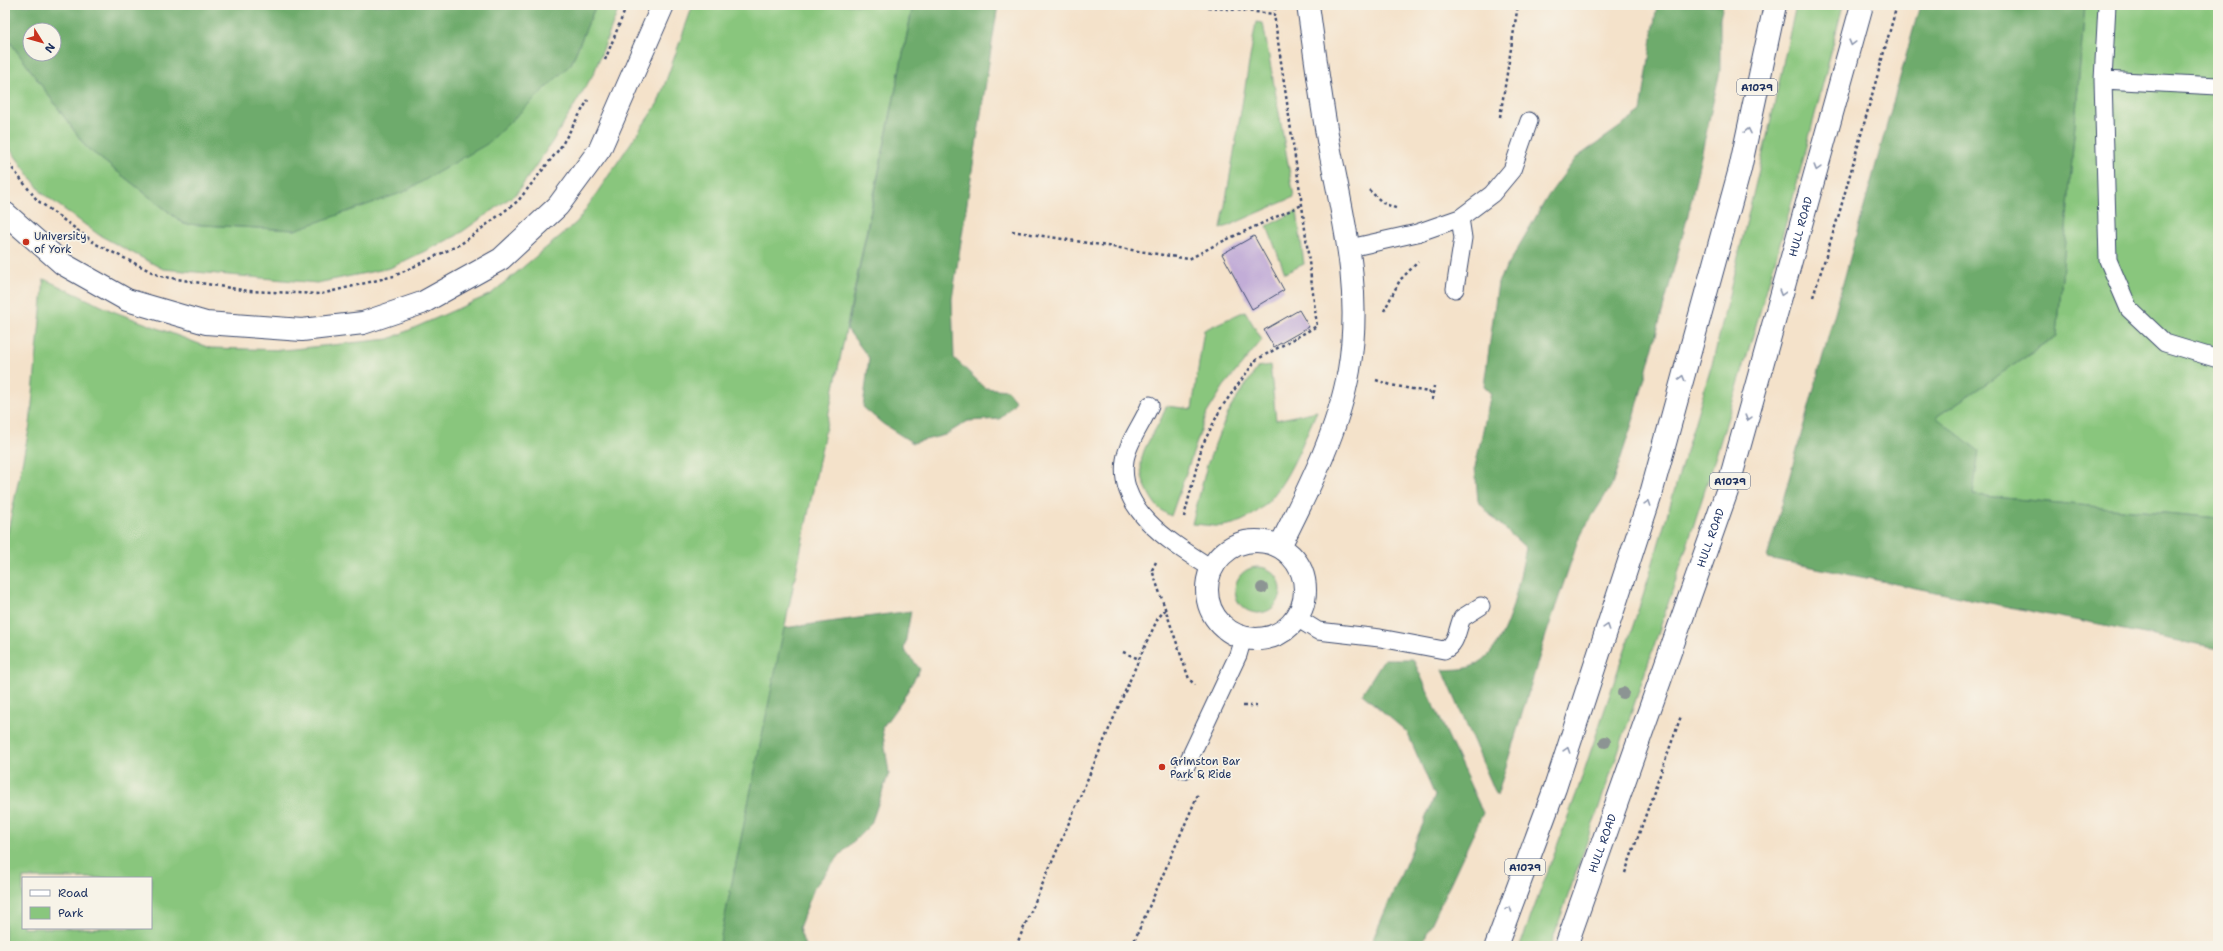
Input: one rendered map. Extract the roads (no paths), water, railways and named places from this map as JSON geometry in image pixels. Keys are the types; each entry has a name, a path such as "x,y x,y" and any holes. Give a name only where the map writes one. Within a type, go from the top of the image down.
{"main road":[{"path":"5,213 63,264 126,300 206,324 302,330 364,323 422,303 501,259 558,206 600,149 663,5"},
{"path":"1280,546 1335,426 1349,370 1354,327 1350,248 1330,150 1308,5"},
{"name":"A1079","path":"1496,946 1555,788 1651,494 1740,169 1775,5"},
{"name":"HULL ROAD","path":"1566,946 1728,491 1862,5"},
{"path":"1249,541 1264,541 1280,546 1291,554 1300,566 1304,578 1304,599 1296,618 1286,629 1273,637 1258,640 1243,638 1227,630 1213,613 1208,602 1207,585 1212,568 1221,555 1233,546 1249,541"}],"lane":[{"path":"2107,5 2103,80 2108,260 2129,309 2165,343 2218,359"},
{"path":"2103,80 2218,86"},
{"path":"1350,248 1417,233 1460,218 1492,194 1512,170 1529,121"},
{"path":"1455,289 1463,238 1460,218"},
{"path":"1150,405 1142,425 1130,443 1125,461 1126,482 1133,501 1148,522 1167,540 1212,568"},
{"path":"1296,618 1318,631 1380,638 1444,650 1450,648 1454,641 1462,618 1481,606"},
{"path":"1184,770 1238,655 1243,638"}],"place":[{"name":"University of York","path":"26,242"},
{"name":"Grimston Bar Park & Ride","path":"1162,767"}]}
